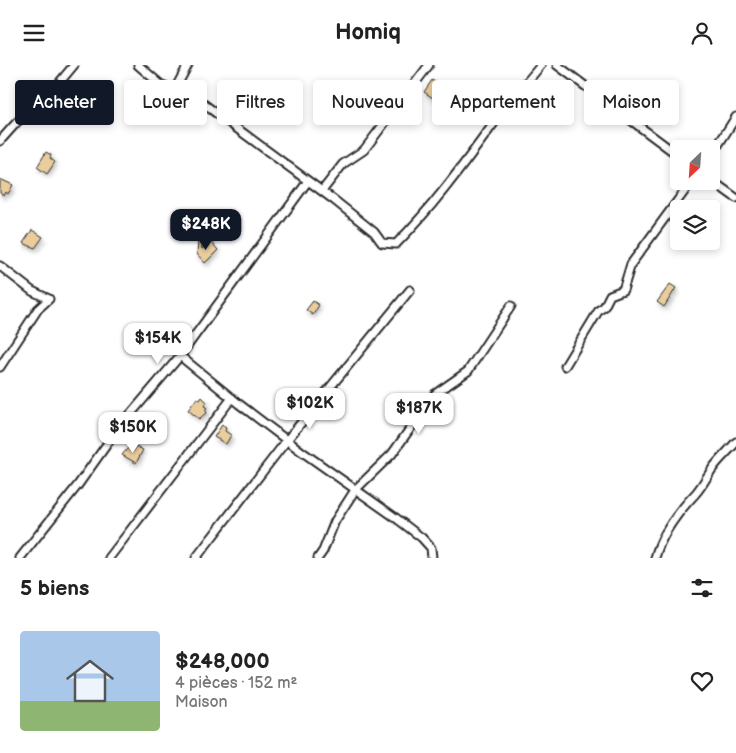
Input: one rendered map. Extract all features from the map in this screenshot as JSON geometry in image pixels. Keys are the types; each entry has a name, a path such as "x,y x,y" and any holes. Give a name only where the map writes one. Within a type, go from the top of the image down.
{"street":[{"path":"0,141 17,122 44,101 74,65"},
{"path":"138,65 155,80"},
{"path":"180,80 188,65"},
{"path":"322,191 343,164 364,150 429,65"},
{"path":"207,106 322,191 374,232 382,243 396,244 424,214 510,102 542,65"},
{"path":"557,65 670,149"},
{"path":"720,142 736,117"},
{"path":"20,558 78,485 117,430 180,356 308,181"},
{"path":"720,186 736,198"},
{"path":"565,366 610,295 624,290 631,263 685,190"},
{"path":"0,266 32,291 49,299 32,318 0,367"},
{"path":"196,558 287,440 410,290"},
{"path":"318,558 323,551 335,521 356,490 392,454 435,394 468,371 511,306"},
{"path":"180,356 232,399 422,538 432,548 432,558"},
{"path":"109,558 232,399"},
{"path":"655,558 661,540 687,501 704,483 713,467 736,442"}],"building":[{"path":"432,80 432,97 424,92"},
{"path":"46,152 51,155 50,158 55,162 47,174 37,167"},
{"path":"0,179 13,185 8,194 6,192 4,196 0,193"},
{"path":"32,230 43,237 35,248 23,243"},
{"path":"200,240 202,249 209,240 218,250 205,263 197,254 198,241"},
{"path":"670,284 676,288 664,307 657,302"},
{"path":"313,301 319,305 313,315 306,310"},
{"path":"202,397 207,402 204,406 207,408 205,410 207,412 199,419 188,410 197,398 200,400"},
{"path":"222,425 226,428 225,431 231,435 226,444 214,437"},
{"path":"136,446 143,450 136,463 122,455 128,448 133,451"}]}
